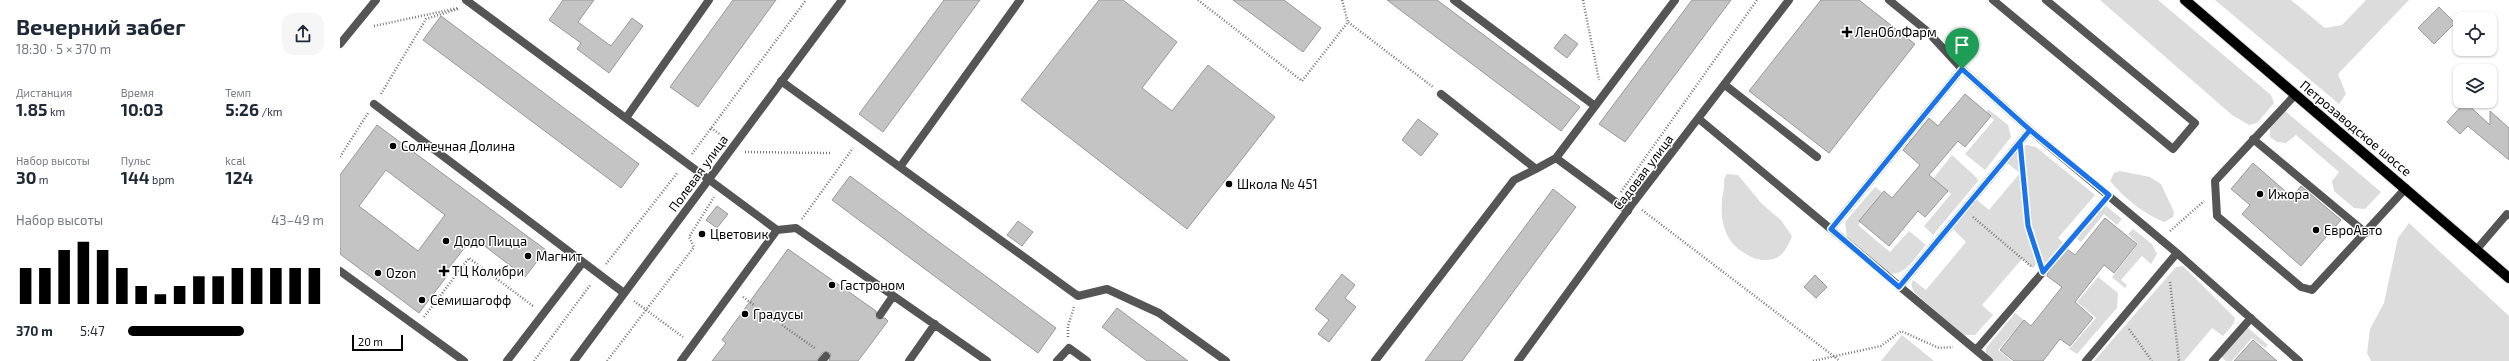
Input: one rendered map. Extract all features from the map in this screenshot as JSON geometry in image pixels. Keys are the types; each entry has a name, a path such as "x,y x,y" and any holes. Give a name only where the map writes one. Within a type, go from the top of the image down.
{"main road":[{"name":"Петрозаводское шоссе","path":"2185,0 2406,188 2509,278"}],"street":[{"path":"340,44 376,0"},
{"path":"626,118 709,0"},
{"name":"Полевая улица","path":"574,361 842,0"},
{"path":"900,167 1020,0"},
{"path":"1454,0 1595,106"},
{"path":"1375,361 1514,180 1556,158 1675,0"},
{"name":"Садовая улица","path":"1518,361 1633,203 1789,0"},
{"path":"1889,0 1927,31 1962,69 2030,130 2177,253 2299,361"},
{"path":"1993,0 2173,149 2195,123 2046,0"},
{"path":"470,2 777,230 796,228 893,296 936,324 987,361"},
{"path":"1831,229 1962,69"},
{"path":"781,82 1078,296 1107,289 1159,312 1226,361"},
{"path":"1725,85 1817,157"},
{"path":"1441,94 1536,169"},
{"path":"2295,95 2215,181 2215,191 2217,216 2301,287 2312,290 2406,188"},
{"path":"374,104 624,293"},
{"path":"1699,119 1988,361"},
{"path":"1899,287 2030,130"},
{"path":"2253,139 2366,233"},
{"path":"1556,158 1628,211"},
{"path":"2477,249 2507,214 2509,215"},
{"path":"681,361 777,230"},
{"path":"2086,361 2177,253"},
{"path":"508,361 583,262"},
{"path":"340,271 464,361"},
{"path":"1976,350 2042,273"},
{"path":"880,314 893,296"},
{"path":"2213,361 2251,318"},
{"path":"909,361 936,324"},
{"path":"1057,361 1069,348 1087,361"}],"path":[{"path":"534,361 598,274 686,162 806,0"},
{"path":"1198,0 1302,81 1348,22"},
{"path":"1342,0 1348,22 1441,94"},
{"path":"1583,0 1602,95"},
{"path":"374,26 470,2"},
{"path":"340,157 426,19 470,2"},
{"path":"711,128 721,135"},
{"path":"796,228 860,138"},
{"path":"2020,142 2028,226 2042,273"},
{"path":"742,157 746,151 830,153"},
{"path":"607,361 694,247 689,237 720,187"},
{"path":"2160,239 2215,191"},
{"path":"2042,273 2109,195"},
{"path":"1633,203 1840,361"},
{"path":"1964,208 2042,273"},
{"path":"417,327 469,258 543,314"},
{"path":"2168,263 2179,361"},
{"path":"624,293 693,344"},
{"path":"1068,326 1078,296"},
{"path":"2122,318 2152,361"},
{"path":"782,325 824,359"},
{"path":"1813,361 1881,346 1901,331 1938,348 1952,347 1964,340"}],"shaded area":[{"path":"2100,0 2158,0 2271,95 2274,103 2257,123 2249,125 2232,115"},
{"path":"2215,0 2291,0 2325,28 2342,25 2366,0 2409,0 2338,74 2346,94 2339,104"},
{"path":"1988,109 2008,125 2011,137 1985,170 1965,154 1994,120 1986,113"},
{"path":"2285,111 2381,192 2365,209 2354,208 2334,191 2332,181 2339,172 2296,135 2286,143 2277,142 2270,137 2270,128"},
{"path":"2028,145 2036,147 2095,195 2058,238 2064,243 2041,269 2036,264 2033,268 2022,259 1982,305 1993,315 1975,335 1963,335 1915,293 1912,282 1913,280 1926,290 1966,242 1953,229 1977,200 1989,210 2020,173 2007,163 2021,146"},
{"path":"1952,155 1977,178 1978,181 1933,235 1924,226 1951,194 1933,179"},
{"path":"2120,171 2150,177 2161,184 2174,212 2173,217 2164,222 2149,215 2128,199 2110,181 2114,173"},
{"path":"1727,174 1738,175 1762,204 1781,220 1792,236 1783,253 1776,258 1765,260 1753,258 1737,247 1728,236 1722,215 1724,179"},
{"path":"1875,187 1884,194 1858,225 1890,252 1909,231 1926,245 1904,270 1893,274 1887,273 1847,237 1845,222"},
{"path":"2099,200 2122,219 2117,225 2104,214 2081,242 2071,233"},
{"path":"2409,223 2509,316 2509,361 2371,361 2367,353 2370,329 2384,303 2398,238"},
{"path":"2133,229 2152,244 2157,254 2151,264 2142,256 2121,280 2127,285 2125,288 2112,277 2138,244 2128,234"},
{"path":"2183,266 2235,318 2234,323 2223,336 2212,328 2184,361 2094,361 2176,267"},
{"path":"2098,277 2118,293 2117,308 2077,354 2069,349 2096,318 2077,302"},
{"path":"2015,313 2024,320 1998,350 2012,361 1991,361 1986,356 1986,348"},
{"path":"2247,327 2268,345 2265,348 2252,338 2232,361 2226,361 2221,357"},
{"path":"1902,335 1934,361 1881,361"}],"building":[{"path":"563,0 594,0 578,22 611,46 632,18 643,26 609,73 577,49 581,43 549,20"},
{"path":"733,0 776,0 698,107 670,87"},
{"path":"944,0 980,0 883,132 859,114"},
{"path":"1099,0 1123,0 1177,42 1142,88 1172,111 1208,65 1275,117 1187,229 1021,100"},
{"path":"1233,0 1284,0 1321,28 1303,52"},
{"path":"1387,0 1437,0 1580,107 1561,131"},
{"path":"1692,0 1731,0 1625,142 1599,124"},
{"path":"1821,0 1859,0 1915,44 1829,153 1749,91"},
{"path":"2439,7 2453,21 2453,25 2434,44 2418,28"},
{"path":"441,16 639,164 621,188 423,40"},
{"path":"1565,34 1578,44 1567,58 1554,48"},
{"path":"1965,94 1991,116 1965,147 1958,141 1929,175 1948,191 1925,217 1918,211 1889,246 1859,221 1884,191 1892,198 1920,165 1903,150 1929,118 1938,126"},
{"path":"2460,108 2472,108 2490,125 2490,111 2509,128 2509,160 2468,126 2460,134 2447,122"},
{"path":"1418,119 1438,134 1421,156 1402,140"},
{"path":"377,125 546,250 525,277 473,237 444,274 447,276 419,313 340,254 340,175","holes":["386,170 445,215 418,251 359,206"]},
{"path":"2253,163 2292,197 2301,186 2341,220 2301,266 2242,214 2250,205 2231,189"},
{"path":"850,176 1056,328 1038,353 832,200"},
{"path":"1553,189 1576,207 1462,361 1425,361"},
{"path":"717,206 728,214 717,228 706,220"},
{"path":"2105,218 2137,244 2114,273 2104,265 2075,302 2093,318 2070,346 2060,339 2043,361 2014,361 2000,350 2024,320 2031,326 2062,287 2047,276 2048,272 2067,249 2075,255"},
{"path":"1018,221 1033,232 1022,246 1007,235"},
{"path":"788,249 876,311 877,319 885,318 888,321 858,361 829,361 831,354 826,351 822,353 817,361 712,361 726,343 722,340"},
{"path":"1342,274 1355,285 1345,298 1356,307 1329,342 1318,334 1329,320 1315,309"},
{"path":"1815,275 1827,287 1816,298 1804,287"},
{"path":"1117,308 1188,361 1147,361 1102,327"},
{"path":"2253,340 2277,361 2234,361"}],"place":[{"name":"ЛенОблФарм","path":"1847,32"},
{"name":"Солнечная Долина","path":"393,146"},
{"name":"Школа № 451","path":"1229,184"},
{"name":"Ижора","path":"2260,194"},
{"name":"ЕвроАвто","path":"2316,230"},
{"name":"Цветовик","path":"702,234"},
{"name":"Додо Пицца","path":"446,241"},
{"name":"Магнит","path":"528,256"},
{"name":"ТЦ Колибри","path":"444,271"},
{"name":"Ozon","path":"378,273"},
{"name":"Гастроном","path":"832,285"},
{"name":"Семишагофф","path":"422,300"},
{"name":"Градусы","path":"745,314"}],"route":[{"path":"1962,69 1831,229 1899,287 2030,130 2109,195 2043,272 2028,226 2025,202 2020,142 2030,130 1962,69"}]}
